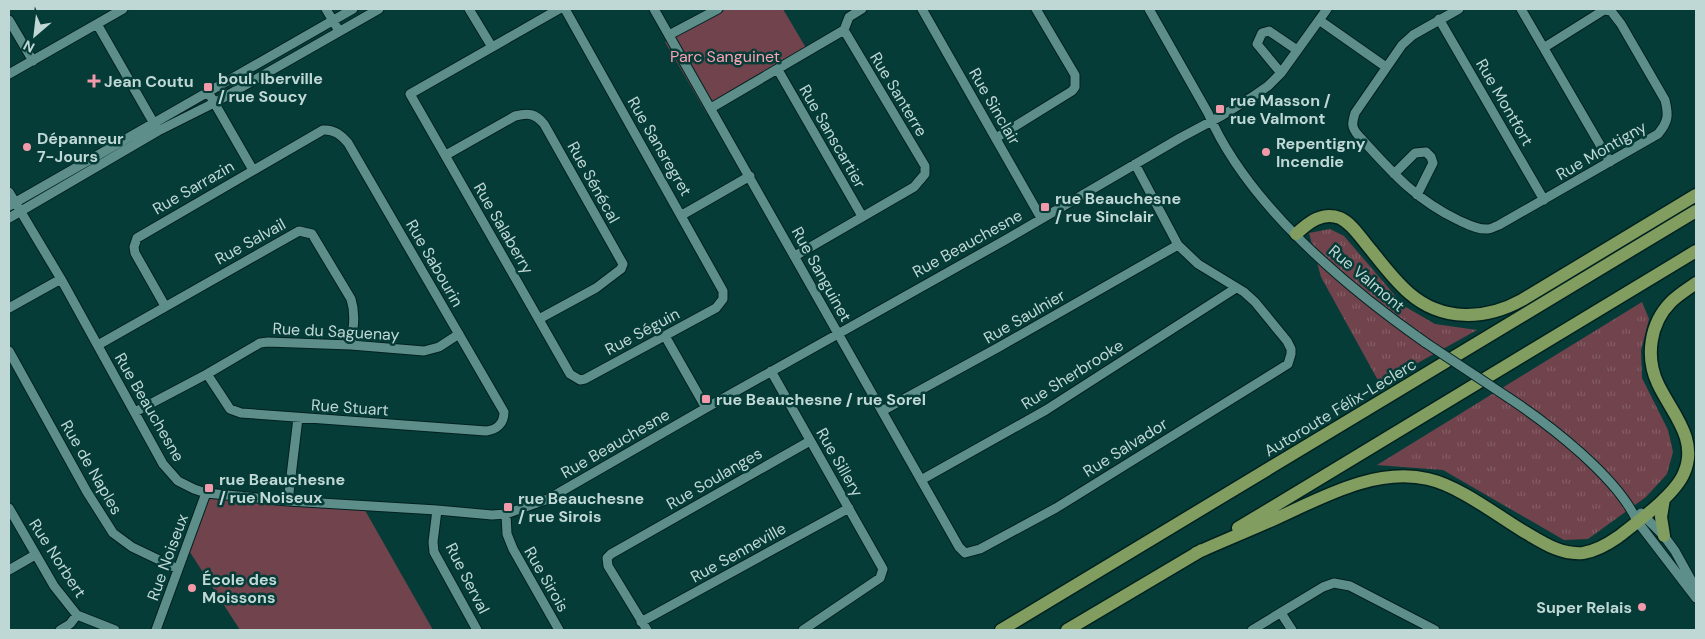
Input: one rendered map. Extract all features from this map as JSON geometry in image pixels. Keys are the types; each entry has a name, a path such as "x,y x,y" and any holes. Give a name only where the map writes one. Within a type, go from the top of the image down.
{"highway":[{"path":"1296,234 1317,219 1328,216 1339,218 1352,227 1395,280 1415,299 1446,313 1478,316 1497,312 1515,304 1696,195"},
{"name":"Autoroute Félix-Leclerc","path":"1001,630 1696,211"},
{"path":"1067,630 1696,251"},
{"path":"1196,553 1329,494 1367,482 1399,477 1420,478 1444,484 1543,543 1564,551 1581,553 1594,550 1611,542 1664,499 1685,471 1688,446 1683,428 1658,384 1650,353 1656,324 1667,307 1696,283"},
{"path":"1664,499 1661,517 1664,536"}],"street":[{"path":"9,74 123,9"},
{"path":"326,9 339,31"},
{"path":"12,205 352,9"},
{"path":"9,218 158,131 214,103 380,9"},
{"path":"470,9 492,47 559,9"},
{"name":"Rue Sansregret","path":"564,9 720,283 724,291 723,299"},
{"name":"Rue Sanguinet","path":"654,9 959,547 965,553"},
{"path":"669,35 718,9"},
{"path":"711,108 844,30 849,18 862,9"},
{"name":"Rue Sinclair","path":"922,9 1041,218"},
{"path":"996,138 1072,91 1075,87 1075,75 1036,9"},
{"name":"Rue Valmont","path":"1149,9 1225,144 1254,187 1274,212 1355,290 1426,343 1544,423 1572,446 1608,480 1641,518 1664,536 1682,562 1696,589"},
{"name":"Rue Beauchesne","path":"9,192 12,205 20,212 61,279 163,464 184,485 206,493 288,501 492,515 506,514 548,499 1262,91 1280,73 1327,9"},
{"path":"1394,174 1414,153 1426,152 1433,164 1416,195 1394,174 1352,128 1355,113 1407,39 1459,9"},
{"path":"1521,9 1545,47 1610,162"},
{"name":"Rue Montigny","path":"1416,195 1442,212 1467,224 1488,229 1499,225 1544,200 1658,134 1666,124 1667,107 1665,100 1621,24 1611,11 1604,10 1545,47"},
{"name":"Rue Montfort","path":"1440,19 1544,200"},
{"path":"9,20 32,60"},
{"path":"1319,20 1386,67"},
{"path":"97,24 158,131"},
{"name":"Rue Santerre","path":"844,30 924,166 925,174 914,187 862,216"},
{"path":"1280,73 1260,50 1257,44 1258,38 1262,33 1270,32 1297,50"},
{"name":"Rue Salaberry","path":"492,47 410,94 572,376"},
{"name":"Rue Sanscartier","path":"778,70 862,216"},
{"path":"209,92 253,170"},
{"name":"Rue Sénécal","path":"446,155 515,116 527,113 537,116 544,124 623,264 621,269 596,288 539,320"},
{"name":"Rue Sarrazin","path":"165,306 135,253 134,247 137,238 323,130 333,130"},
{"name":"Rue Sabourin","path":"333,130 348,144 504,412 504,417"},
{"path":"1135,164 1178,244 1202,267 1236,288"},
{"path":"682,215 750,176"},
{"path":"795,256 862,216"},
{"name":"Rue Salvail","path":"98,345 299,231 312,234 351,299 354,310 351,345"},
{"name":"Rue Saulnier","path":"882,411 999,347 1178,244"},
{"path":"9,308 61,279"},
{"name":"Rue Salvador","path":"965,553 980,549 1056,508 1288,364 1291,354 1287,341 1268,316 1244,292 1236,288"},
{"name":"Rue Sherbrooke","path":"921,480 1046,410 1236,288"},
{"name":"Rue Séguin","path":"572,376 580,380 585,379 716,308 723,299"},
{"name":"Rue du Saguenay","path":"136,412 260,343 351,345 424,351 439,347 459,334"},
{"path":"665,336 706,408"},
{"name":"Rue de Naples","path":"9,351 113,533 132,547 178,569"},
{"name":"Rue Sillery","path":"771,371 883,570 880,578 802,630"},
{"name":"Rue Stuart","path":"207,374 230,409 241,413 486,430 493,430 501,423 504,417"},
{"path":"288,501 298,418"},
{"name":"Rue Soulanges","path":"641,622 608,566 610,554 810,441"},
{"name":"Rue Noiseux","path":"156,630 206,493"},
{"name":"Rue Norbert","path":"9,508 57,590 77,615 115,630"},
{"name":"Rue Senneville","path":"641,622 849,508"},
{"name":"Rue Serval","path":"437,510 433,542 434,552 477,630"},
{"name":"Rue Sirois","path":"506,514 507,534 513,550 559,630"},
{"name":"Rue Valmont","path":"1641,518 1696,598"},
{"path":"9,570 35,555"},
{"path":"1252,630 1323,587 1334,583 1344,584 1435,630"},
{"path":"1281,613 1292,630"},
{"path":"60,630 70,624 77,615"},
{"path":"641,622 647,630"}],"green space":[{"name":"Parc Sanguinet","path":"726,9 783,9 809,53 707,114 665,42"},
{"path":"1330,229 1344,236 1404,306 1435,324 1477,330 1380,384 1321,277 1309,233"},
{"path":"1642,302 1649,319 1641,350 1642,378 1668,430 1673,452 1667,474 1646,497 1588,539 1564,540 1443,470 1377,465"},
{"path":"206,493 362,505 433,630 240,630 186,546"}],"place":[{"name":"Jean Coutu","path":"94,81"},
{"name":"boul. Iberville / rue Soucy","path":"208,87"},
{"name":"rue Masson / rue Valmont","path":"1220,109"},
{"name":"Dépanneur 7-Jours","path":"27,147"},
{"name":"Repentigny Incendie","path":"1266,152"},
{"name":"rue Beauchesne / rue Sinclair","path":"1045,207"},
{"name":"rue Beauchesne / rue Sorel","path":"706,399"},
{"name":"rue Beauchesne / rue Noiseux","path":"209,488"},
{"name":"rue Beauchesne / rue Sirois","path":"508,507"},
{"name":"École des Moissons","path":"192,588"},
{"name":"Super Relais","path":"1642,607"}]}
